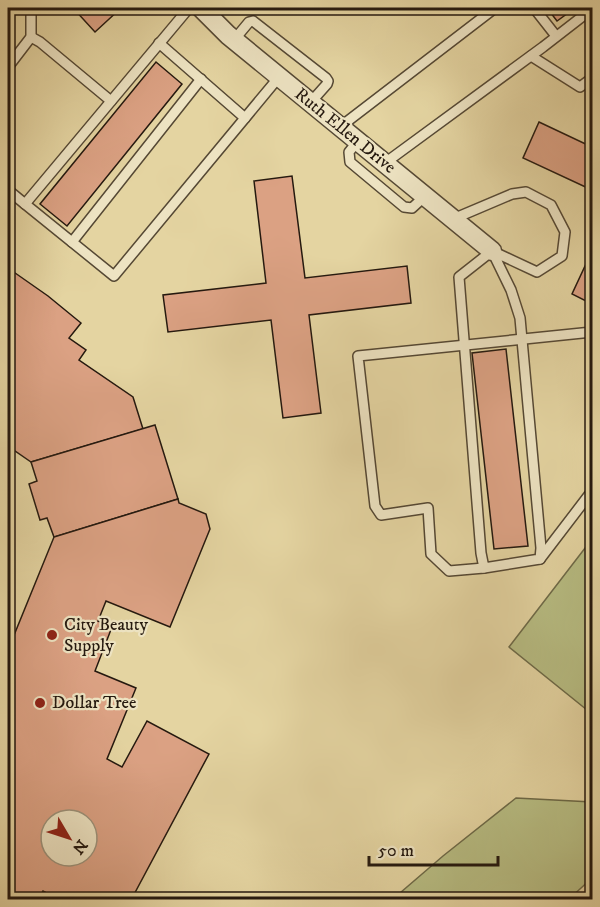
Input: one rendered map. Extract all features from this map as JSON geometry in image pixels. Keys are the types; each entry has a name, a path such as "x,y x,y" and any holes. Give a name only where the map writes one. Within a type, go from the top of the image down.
{"street":[{"name":"Ruth Ellen Drive","path":"201,8 234,40 492,251"}],"lane":[{"path":"8,67 31,37 31,8"},
{"path":"25,204 189,8"},
{"path":"340,127 495,8"},
{"path":"534,8 556,36"},
{"path":"385,163 592,9"},
{"path":"234,40 249,22 253,21 326,78 327,84 311,102"},
{"path":"31,37 111,101"},
{"path":"159,43 245,118"},
{"path":"531,56 580,87 592,78"},
{"path":"8,190 114,276 279,77"},
{"path":"72,242 201,79"},
{"path":"358,141 349,152 350,162 404,207 412,208 425,196"},
{"path":"453,219 512,194 526,192 551,205 565,232 562,256 537,272 492,251"},
{"path":"492,251 511,290 520,318 541,548 540,559"},
{"path":"484,568 459,277 492,251"},
{"path":"592,332 358,356 375,506 381,515 428,508 431,554 449,571 540,559 592,491"}],"green space":[{"path":"592,539 592,714 509,647"},
{"path":"516,798 592,802 592,878 569,899 393,899 443,856"}],"building":[{"path":"73,8 121,8 95,32"},
{"path":"547,8 575,8 557,21"},
{"path":"156,62 182,84 67,226 40,204"},
{"path":"539,122 592,147 592,190 523,158"},
{"path":"292,176 305,278 407,266 411,303 309,315 321,413 283,418 271,320 168,332 163,295 266,283 254,181"},
{"path":"592,251 592,304 572,294"},
{"path":"8,268 81,323 69,338 86,350 79,360 133,397 143,429 31,462 8,446"},
{"path":"506,349 528,546 494,549 472,353"},
{"path":"155,425 178,499 54,537 47,518 40,520 29,484 37,481 31,462"},
{"path":"178,499 179,503 206,514 210,529 170,627 106,601 98,621 112,627 95,671 136,688 107,759 122,767 147,721 209,754 131,900 41,900 45,892 43,891 38,900 8,900 8,650 54,537"}],"place":[{"name":"City Beauty Supply","path":"52,635"},
{"name":"Dollar Tree","path":"40,703"}]}
